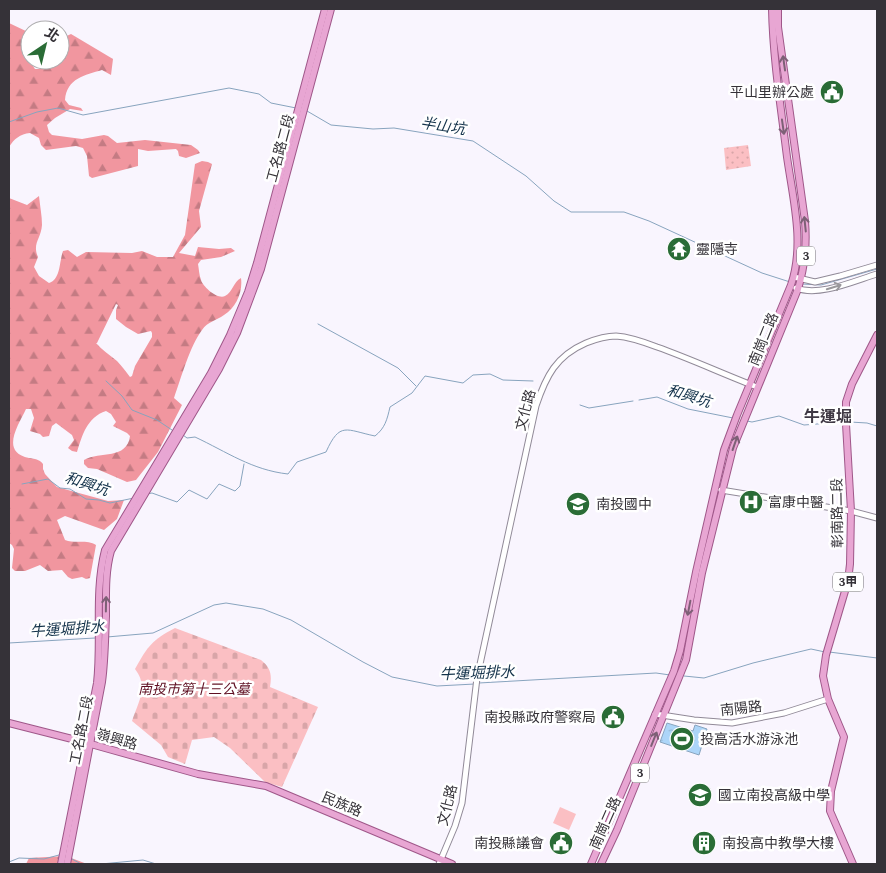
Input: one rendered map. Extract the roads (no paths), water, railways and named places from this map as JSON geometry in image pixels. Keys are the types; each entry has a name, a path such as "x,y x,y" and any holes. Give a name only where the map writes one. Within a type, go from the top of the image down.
{"main road":[{"name":"工名路二段","path":"250,292 325,9"},
{"name":"工名路二段","path":"71,833 102,661 103,582 111,551 134,506 219,369 237,333 331,9"},
{"name":"南崗二路","path":"591,864 674,671 718,490 724,450 794,277 798,238 776,75 772,9"},
{"name":"南崗二路","path":"718,490 757,387 798,289 806,254 805,221 778,27 778,9"},
{"name":"彰南路二段","path":"853,864 830,811 831,791 844,737 828,699 822,676 826,653 848,581 851,511 845,422 848,395 877,335"},
{"name":"南崗二路","path":"601,864 682,673 689,649 706,541"},
{"name":"嶺興路","path":"9,723 219,778"},
{"name":"民族路","path":"219,778 255,783 278,790 440,862 452,864"},
{"path":"61,864 71,833"},
{"path":"67,864 71,833"}],"street":[{"path":"794,277 815,282 877,265"},
{"path":"791,285 798,289 825,290 877,274"},
{"name":"文化路","path":"440,862 462,803 477,678 536,406 552,369 569,351 596,339 616,336 629,338 672,352 757,387"},
{"path":"718,490 851,511 877,518"},
{"name":"南陽路","path":"655,714 732,723 784,713 828,699"}],"water":[{"name":"投高活水游泳池","path":"667,723 693,731 695,725 707,729 699,755 660,742"}],"waterway":[{"name":"半山坑","path":"9,122 37,112 58,108 83,115 229,88 259,94 271,103 296,108"},
{"name":"半山坑","path":"307,111 331,125 373,129 394,128 473,141 526,176 554,201 571,212 624,212 649,221 762,273 790,282"},
{"name":"半山坑","path":"802,284 821,285 877,269"},
{"path":"318,324 398,368 416,386"},
{"name":"和興坑","path":"183,435 187,438 195,437 263,469 288,474 297,462 326,452 335,436 340,432 350,430 375,436 385,423 390,407 412,393 425,376 463,383 473,375 490,374 503,380 533,381"},
{"path":"106,381 122,396 132,410 157,420 172,430"},
{"name":"和興坑","path":"639,400 657,397 688,409 733,418"},
{"name":"和興坑","path":"580,405 589,408 633,401"},
{"name":"和興坑","path":"747,421 752,422 779,416 804,425 843,422"},
{"name":"和興坑","path":"850,422 867,423 877,426"},
{"name":"和興坑","path":"147,494 152,493 177,502 189,490 207,499 219,484 235,491 240,486 244,464"},
{"name":"和興坑","path":"22,484 48,479 60,488 70,489 86,499 110,503 134,498"},
{"name":"牛運堀排水","path":"107,637 153,633 214,605 226,603 263,609 291,620 392,677 437,686 475,684"},
{"name":"牛運堀排水","path":"9,643 95,638"},
{"name":"牛運堀排水","path":"684,676 704,678 753,663 811,649 825,652"},
{"name":"牛運堀排水","path":"829,652 877,658"},
{"name":"牛運堀排水","path":"479,683 656,673 670,675"},
{"path":"9,862 19,858 44,859 59,855"},
{"path":"72,859 81,864"},
{"path":"101,864 143,860 156,864"}],"place":[{"name":"平山里辦公處","path":"832,92"},
{"name":"靈隱寺","path":"679,249"},
{"name":"富康中醫","path":"751,502"},
{"name":"南投國中","path":"578,504"},
{"name":"南投縣政府警察局","path":"613,717"},
{"name":"投高活水游泳池","path":"682,739"},
{"name":"國立南投高級中學","path":"700,795"},
{"name":"南投縣議會","path":"561,843"},
{"name":"南投高中教學大樓","path":"704,843"}],"district":[{"name":"牛運堀","path":"828,416"}],"park label":[{"name":"南投市第十三公墓","path":"194,689"}]}
